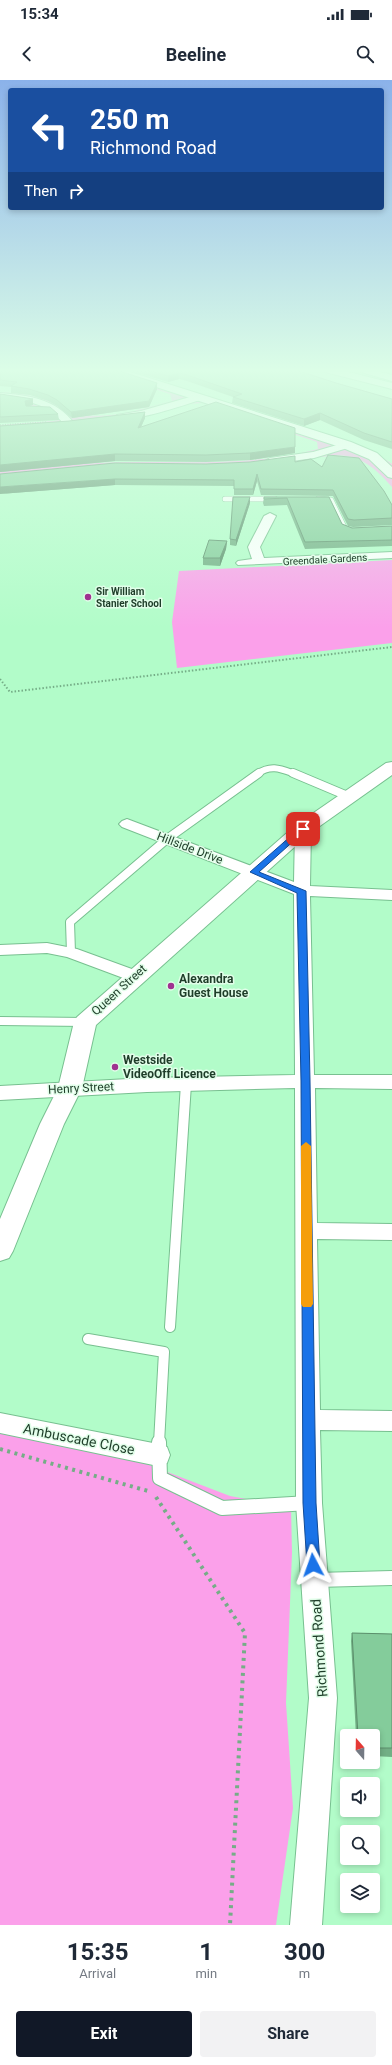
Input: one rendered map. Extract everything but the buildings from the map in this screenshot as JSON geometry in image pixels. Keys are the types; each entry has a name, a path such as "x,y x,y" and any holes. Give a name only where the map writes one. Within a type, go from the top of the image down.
{"street":[{"path":"258,463 306,456"},
{"path":"372,456 392,474"},
{"path":"258,562 254,547 270,516"},
{"name":"Greendale Gardens","path":"242,563 392,555"},
{"name":"Queen Street","path":"0,1251 52,1124 70,1088 85,1022 134,976 303,829 392,767"},
{"name":"Hillside Drive","path":"127,824 254,872"},
{"name":"Richmond Road","path":"303,829 302,891 306,1081 309,1503 323,1698 306,1925"},
{"path":"254,872 302,891 392,895"},
{"path":"0,950 47,948 71,953 134,976"},
{"name":"Henry Street","path":"0,1093 70,1088 186,1084 306,1081 392,1082"},
{"path":"306,1231 392,1232"},
{"path":"309,1420 392,1421"},
{"name":"Ambuscade Close","path":"0,1423 158,1454"}],"lane":[{"path":"225,499 280,498"},
{"path":"311,498 331,500 345,529 361,531"},
{"path":"71,953 70,922 167,839 243,786 263,770 277,767 350,797"},
{"path":"0,1020 85,1022"},
{"path":"170,1327 186,1084"},
{"path":"88,1339 164,1352 158,1454 160,1478 222,1508 309,1503"},
{"path":"314,1580 392,1578"}],"path":[{"path":"0,679 10,692 392,647"},
{"path":"0,1449 153,1492 245,1633 230,1925"}],"shaded area":[{"path":"284,456 323,456 293,462 0,479 0,472 85,464 120,462 228,462"},
{"path":"347,456 380,456 392,464 392,487 380,474 369,465 358,459"},
{"path":"392,560 392,643 177,668 172,622 179,571"},
{"path":"0,1430 136,1460 230,1496 291,1507 292,1553 286,1703 293,1808 276,1925 0,1925"}],"slow traffic":[{"path":"306,1146 307,1304"}],"place":[{"name":"Sir William Stanier School","path":"88,597"},
{"name":"Alexandra Guest House","path":"171,986"},
{"name":"Westside VideoOff Licence","path":"115,1067"}],"route":[{"path":"303,829 254,872 302,891 306,1081 309,1503 313,1565"}]}
